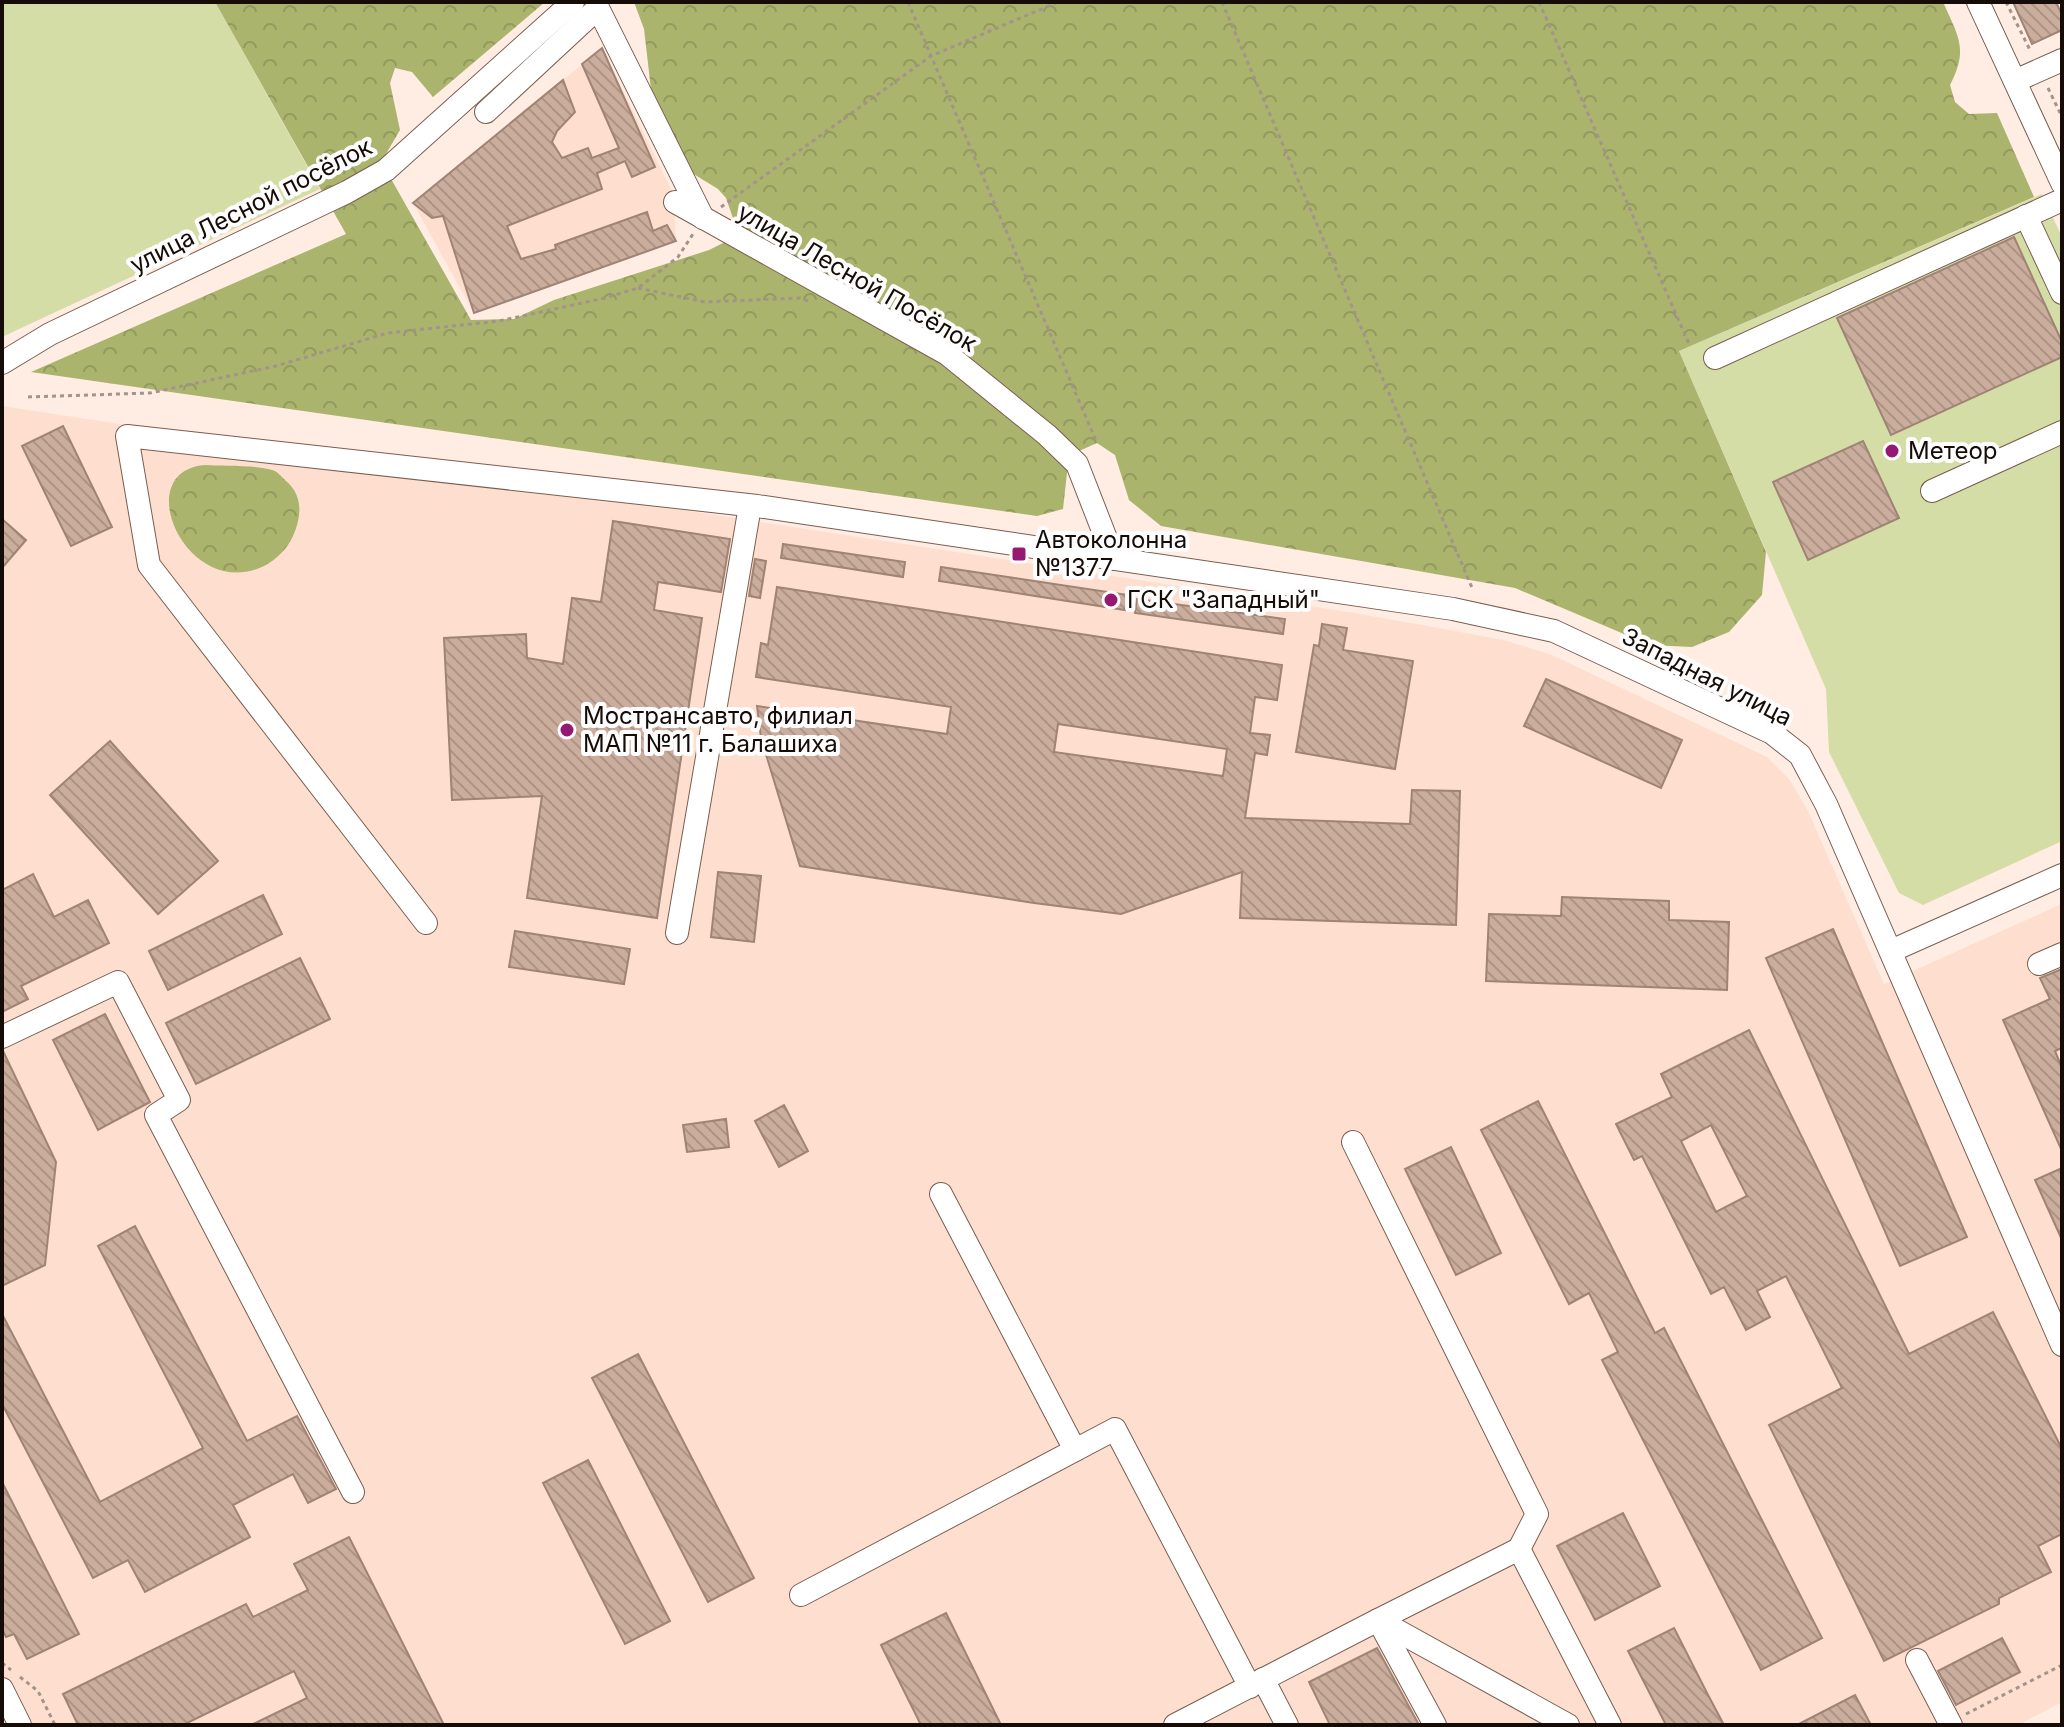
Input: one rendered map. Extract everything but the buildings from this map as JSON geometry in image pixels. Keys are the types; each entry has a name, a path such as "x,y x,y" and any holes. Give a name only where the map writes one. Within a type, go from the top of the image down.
{"street":[{"name":"улица Лесной посёлок","path":"2,363 50,334 347,192 386,170 573,2"},
{"path":"1978,2 2062,183"},
{"path":"486,112 597,5 703,219"},
{"path":"2015,81 2062,60"},
{"path":"1715,358 2062,200"},
{"name":"улица Лесной Посёлок","path":"675,202 947,354 1047,435 1077,464 1114,559"},
{"path":"2026,216 2062,293"},
{"path":"1932,491 2062,432"},
{"name":"Западная улица","path":"426,923 149,565 127,436 750,506 1453,609 1554,631 1772,733 1800,755 1826,804 2062,1345"},
{"path":"677,933 750,506"},
{"path":"1891,951 2062,875"},
{"path":"2039,964 2062,954"},
{"path":"2,1037 118,982 179,1100 156,1115 353,1492"},
{"path":"1175,1725 1519,1549 1537,1514 1353,1142"},
{"path":"941,1194 1075,1450"},
{"path":"801,1595 1115,1429 1256,1683 1287,1725"},
{"path":"1519,1549 1610,1725"},
{"path":"1378,1620 1435,1725"},
{"path":"1378,1620 1568,1725"},
{"path":"1917,1660 1950,1724"},
{"path":"2,1689 20,1725"}],"path":[{"path":"908,2 1097,443"},
{"path":"28,397 150,393 276,366 388,333 499,321 638,288 678,257 703,219 931,56 1058,2"},
{"path":"1222,2 1473,590"},
{"path":"1539,2 1690,346"},
{"path":"638,288 705,302 800,298 814,304"},
{"path":"2,1663 38,1691 55,1725"},
{"path":"1950,1724 2062,1665"}],"shaded area":[{"path":"602,48 673,193 676,241 474,313 413,203"},
{"path":"2,406 1355,613 1504,640 1552,655 1767,757 1789,779 1807,809 1884,984 2062,904 2062,1702 2018,1725 2,1725"}],"green space":[{"path":"2,2 215,2 320,189 2,337"},
{"path":"215,2 545,2 433,97 412,72 395,68 390,83 400,130 383,159 386,170 471,320 514,319 554,300 709,250 727,241 734,232 734,221 726,198 718,189 687,170 652,98 644,29 634,2 1943,2 1959,43 1959,62 1950,85 1955,102 1969,114 1997,113 2034,197 1679,351 1766,552 1762,595 1729,632 1692,647 1650,645 1515,588 1161,526 1129,500 1115,455 1097,443 1079,451 1067,473 1063,509 1037,516 31,372 346,234"},
{"name":"Метеор","path":"2042,194 2062,237 2062,841 1923,905 1899,893 1829,752 1826,689 1679,351"},
{"path":"205,465 266,468 281,476 296,493 299,514 291,540 277,557 264,566 236,573 211,567 191,552 177,532 170,509 171,489 182,473"}],"place":[{"name":"Метеор","path":"1892,451"},
{"name":"Автоколонна №1377","path":"1019,554"},
{"name":"ГСК \"Западный\"","path":"1111,600"},
{"name":"Мострансавто, филиал МАП №11 г. Балашиха","path":"567,730"}]}
